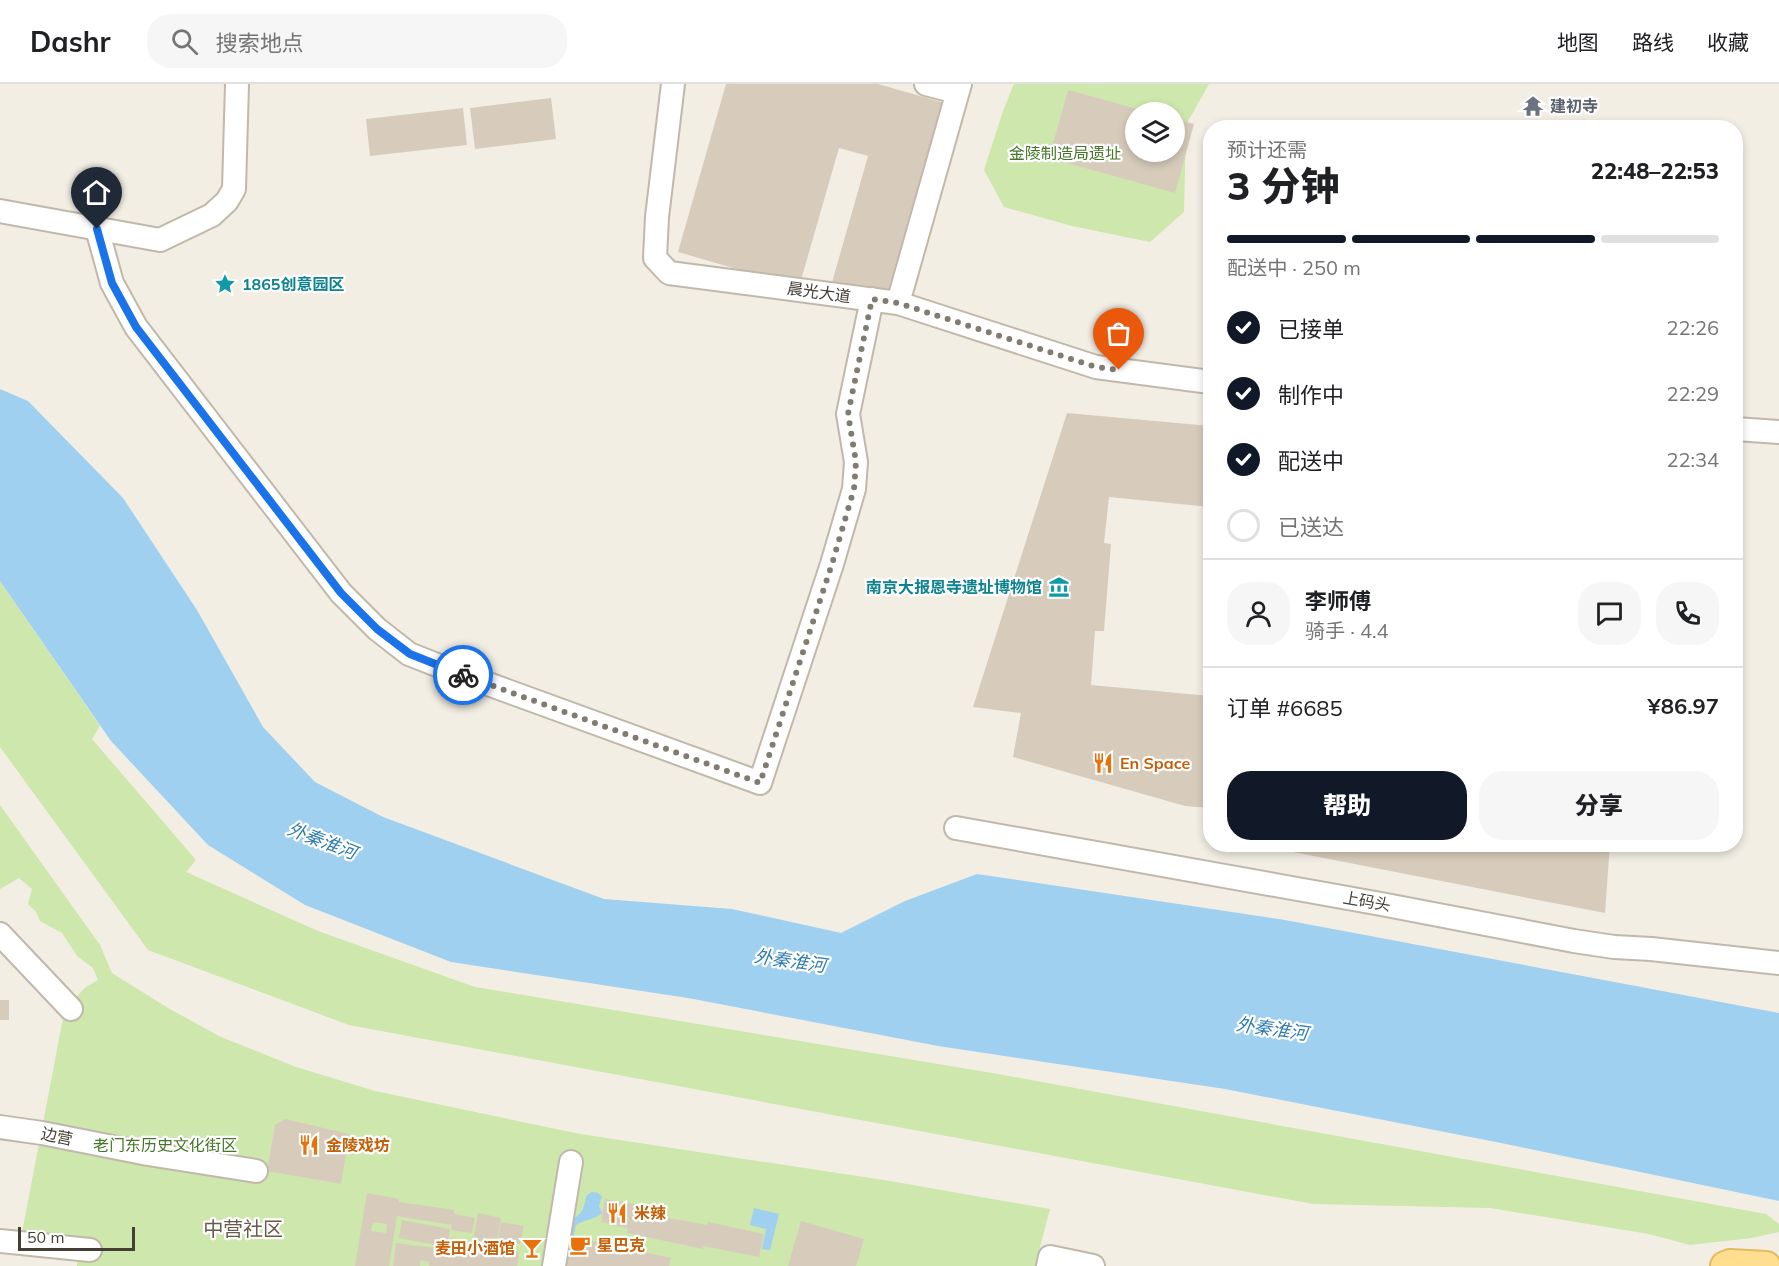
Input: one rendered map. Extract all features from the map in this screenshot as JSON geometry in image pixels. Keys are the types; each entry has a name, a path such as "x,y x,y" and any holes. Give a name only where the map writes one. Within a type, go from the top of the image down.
{"main road":[{"path":"1725,1266 1730,1264 1766,1266"}],"street":[{"path":"0,211 160,240 212,215 227,201 234,189 237,84"},
{"name":"晨光大道","path":"673,84 657,217 655,258 669,273 898,303 1096,367 1203,381"},
{"path":"898,303 958,88 926,84"},
{"path":"97,229 112,283 136,327 341,593 377,629 410,654 447,669 760,783 832,564 854,489 856,462 848,414 872,299"},
{"path":"1743,429 1779,432"},
{"name":"上码头","path":"956,828 1574,941 1779,963"},
{"path":"0,934 71,1009"},
{"name":"边营","path":"0,1127 256,1171"},
{"path":"554,1266 572,1162"},
{"path":"0,1241 86,1255"},
{"path":"1049,1261 1093,1266"}],"green space":[{"name":"金陵制造局遗址","path":"1014,84 1209,84 1186,125 1184,212 1150,242 1072,226 1004,207 984,170"},
{"path":"0,581 100,726 92,739 196,860 186,872 318,931 475,987 992,1073 1766,1214 1779,1224 1779,1232 1752,1238 1690,1245 1649,1234 1490,1208 1313,1204 349,1025 148,950 0,747"},
{"name":"老门东历史文化街区","path":"0,805 100,945 112,973 219,1036 296,1067 375,1091 580,1134 890,1181 1050,1209 1035,1266 77,1266 78,1257 19,1248 65,1008 86,987 98,980 93,968 77,956 62,933 40,921 36,912 28,904 32,889 19,878 0,889"}],"water":[{"name":"外秦淮河","path":"0,389 28,401 123,498 197,610 263,727 315,782 383,817 604,899 732,909 841,933 905,901 977,874 1285,920 1779,1013 1779,1201 1225,1089 938,1046 688,998 451,962 305,905 208,845 111,741 0,581"},
{"path":"592,1192 602,1197 599,1206 602,1213 576,1225 567,1266 562,1266 570,1221 581,1213 587,1195"},
{"path":"754,1208 779,1214 770,1250 762,1249 766,1229 750,1225"}],"building":[{"path":"726,84 878,84 948,104 889,310 829,293 868,156 839,148 799,287 678,252"},
{"path":"1068,90 1125,106 1125,162 1184,162 1175,193 1049,158"},
{"path":"551,98 556,139 475,149 470,108"},
{"path":"463,108 467,145 370,156 366,119"},
{"path":"1185,122 1194,124 1185,157"},
{"name":"南京大报恩寺遗址博物馆","path":"1067,413 1203,425 1203,506 1109,497 1104,543 1111,544 1104,631 1095,631 1091,685 1203,695 1203,807 1185,806 1013,757 1021,713 973,707"},
{"path":"1293,852 1609,852 1605,913"},
{"path":"0,1000 9,1000 9,1020 0,1020"},
{"name":"金陵戏坊","path":"285,1119 349,1134 341,1184 267,1171 275,1125"},
{"path":"367,1193 399,1199 399,1202 454,1210 454,1214 475,1218 472,1233 451,1230 452,1225 397,1216 389,1266 355,1266","holes":["373,1222 387,1224 386,1233 371,1231"]},
{"path":"605,1199 647,1206 646,1214 707,1225 708,1222 764,1234 759,1257 703,1246 703,1249 627,1233 628,1228 601,1222"},
{"path":"478,1213 501,1218 496,1245 499,1248 519,1252 517,1266 429,1266 429,1262 420,1260 420,1266 393,1266 396,1243 436,1248 436,1254 447,1256 450,1238 473,1242"},
{"path":"402,1220 450,1229 447,1247 399,1238"},
{"path":"801,1221 864,1239 856,1266 788,1266"},
{"path":"501,1222 524,1226 520,1244 498,1240"},
{"path":"583,1239 671,1258 669,1266 567,1266 572,1246"}],"way so far":[{"path":"463,675 760,783 832,564 854,489 856,462 848,414 872,299 898,303 1096,367 1119,370"}],"place":[{"name":"建初寺","path":"1533,106"},
{"name":"1865创意园区","path":"225,284"},
{"name":"南京大报恩寺遗址博物馆","path":"1059,587"},
{"name":"En Space","path":"1103,763"},
{"name":"金陵戏坊","path":"309,1145"},
{"name":"米辣","path":"617,1213"},
{"name":"星巴克","path":"580,1245"},
{"name":"麦田小酒馆","path":"532,1248"}],"district":[{"name":"中营社区","path":"243,1229"}],"route":[{"path":"97,229 112,283 136,327 341,593 377,629 410,654 463,675"}]}
